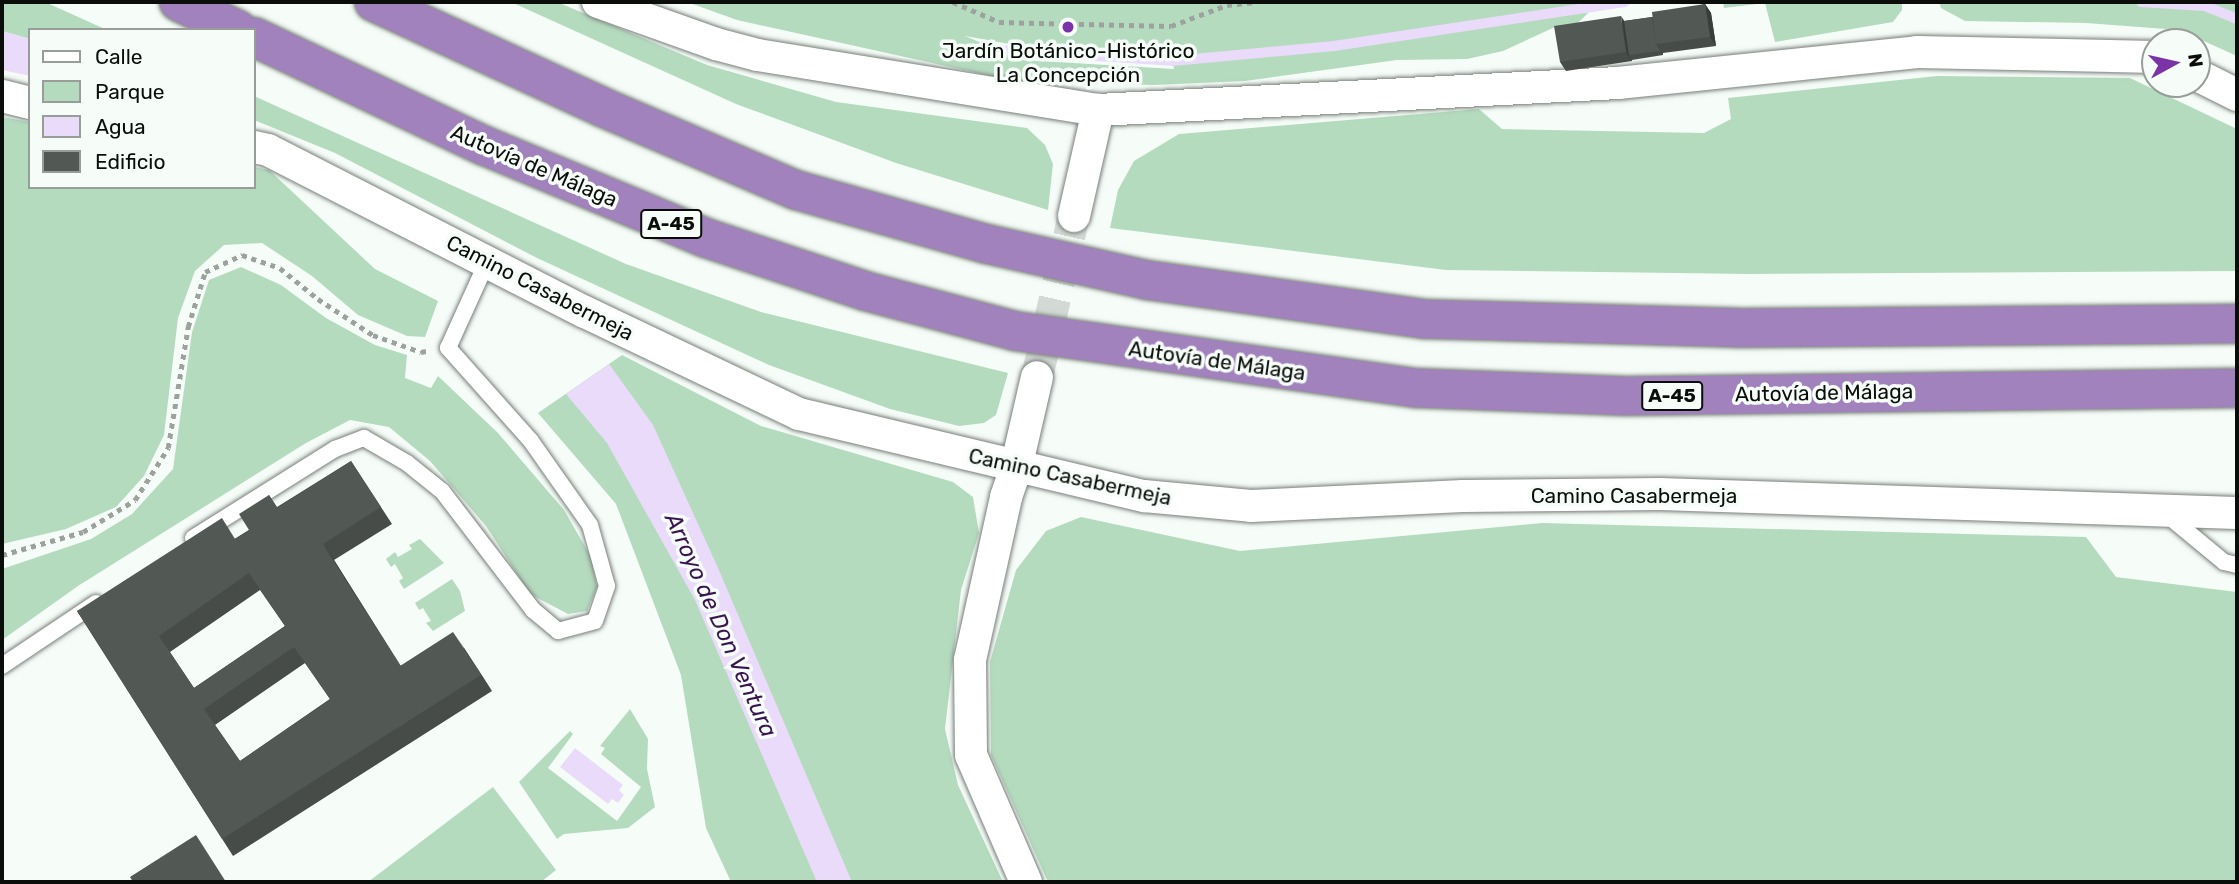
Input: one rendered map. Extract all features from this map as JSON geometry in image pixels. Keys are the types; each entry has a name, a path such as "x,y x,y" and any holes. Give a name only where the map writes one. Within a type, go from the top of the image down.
{"highway":[{"path":"179,2 234,28"},
{"path":"374,2 602,107 796,190 987,244 1147,280 1424,319 1738,328 2237,324"},
{"name":"Autovía de Málaga","path":"256,38 485,146 706,239 865,291 1015,331 1416,388 1626,396 2237,388"}],"street":[{"path":"598,2 716,44 758,55 1098,110 1618,83 1917,51 2141,57"},
{"path":"2211,82 2237,95"},
{"path":"2,96 28,102"},
{"path":"1074,216 1098,110"},
{"name":"Camino Casabermeja","path":"256,147 268,150 585,312 799,414 1016,468 1144,496 1251,506 1463,496 1660,494 2164,512"},
{"path":"1026,882 971,755 970,660 1006,497 1016,468 1037,377"},
{"path":"2164,512 2237,513"},
{"path":"2164,512 2237,523"}],"lane":[{"path":"174,550 324,456 364,438 407,463 442,491 533,610 558,631 595,621 607,586 590,525 531,441 448,348 487,262"},
{"path":"2164,512 2224,562 2237,565"},
{"path":"2,666 105,597"}],"path":[{"path":"953,2 999,22 1171,26 1227,5 1254,2"},
{"path":"2,555 83,532 135,500 168,448 188,327 205,272 242,255 280,268 373,335 421,352 448,348"}],"green space":[{"path":"2,2 45,2 103,28 28,28 28,38 2,31"},
{"path":"511,2 557,2 707,65 836,102 1027,128 1045,145 1053,164 1048,210 896,163 736,104"},
{"path":"687,2 1599,2 1577,24 1555,27 1503,51 1467,59 1397,60 1245,81 1154,85 1014,81 737,20","holes":["965,36 1015,45 1170,51 1174,69 1022,60"]},
{"path":"1723,2 1902,2 1902,10 1893,22 1775,42 1765,3 1724,8"},
{"path":"1939,2 2237,2 2237,56 2211,44 2211,28 1965,21 1941,8"},
{"path":"1937,76 2130,78 2141,83 2141,98 2172,98 2237,129 2237,271 1750,274 1446,270 1110,228 1118,190 1134,161 1179,134 1479,109 1502,129 1704,133 1731,119 1728,98"},
{"path":"256,97 626,264 761,312 1008,373 996,415 984,423 959,426 890,409 769,365 537,258 335,153 256,121"},
{"path":"2,117 28,122 28,189 256,189 256,167 269,170 375,269 438,301 425,337 407,336 358,315 312,276 262,243 224,245 195,271 178,318 164,435 144,476 116,507 66,529 2,544"},
{"path":"241,267 281,285 326,318 375,345 407,355 405,378 431,388 438,376 498,433 564,510 591,557 597,587 587,611 568,614 530,594 486,526 430,461 389,427 350,420 306,443 78,586 2,640 2,569 91,539 132,514 173,469 192,332 209,280"},
{"path":"622,355 761,426 953,482 973,497 979,533 961,590 945,729 958,785 1003,882 731,882 706,828 681,675 616,504 538,413"},
{"path":"1081,517 1240,551 1542,523 2086,537 2116,577 2237,592 2237,882 1048,882 991,755 990,662 1016,570 1046,531"},
{"path":"420,539 444,563 404,589 399,581 403,578 395,564 391,567 386,559 395,552 398,557 412,549 409,545"},
{"path":"452,579 460,591 465,611 433,631 426,623 431,621 423,608 419,610 415,603"},
{"path":"630,709 648,739 647,769 655,807 628,828 564,834 557,839 519,782 570,731 573,734 548,768 617,821 641,787 601,754 605,748 600,746"},
{"path":"493,787 556,870 541,882 368,882"}],"water":[{"path":"2,31 28,38 28,76 2,70"},
{"name":"Arroyo de Don Ventura","path":"609,364 653,425 718,568 852,882 817,882 695,600 607,443 566,394"},
{"path":"575,748 623,785 619,790 624,795 618,803 612,799 608,804 560,767"}],"building":[{"path":"1705,4 1710,37 1656,44 1652,12"},
{"path":"1621,16 1626,52 1560,62 1554,26"},
{"path":"1652,17 1656,44 1660,51 1629,55 1624,21"},
{"path":"351,461 381,507 323,544 400,666 453,632 481,675 222,839 77,611 222,518 235,539 249,530 239,514 269,495 277,508","holes":["249,573 285,626 194,688 159,636","294,647 330,699 240,761 204,709"]},
{"path":"196,835 226,882 133,882 130,877"}],"waterway":[{"path":"999,50 1172,61 1334,46 1625,2"},
{"path":"2141,2 2205,6 2237,19"}],"tunnel":[{"path":"1037,377 1074,216"}],"place":[{"name":"Jardín Botánico-Histórico La Concepción","path":"1068,27"}]}
